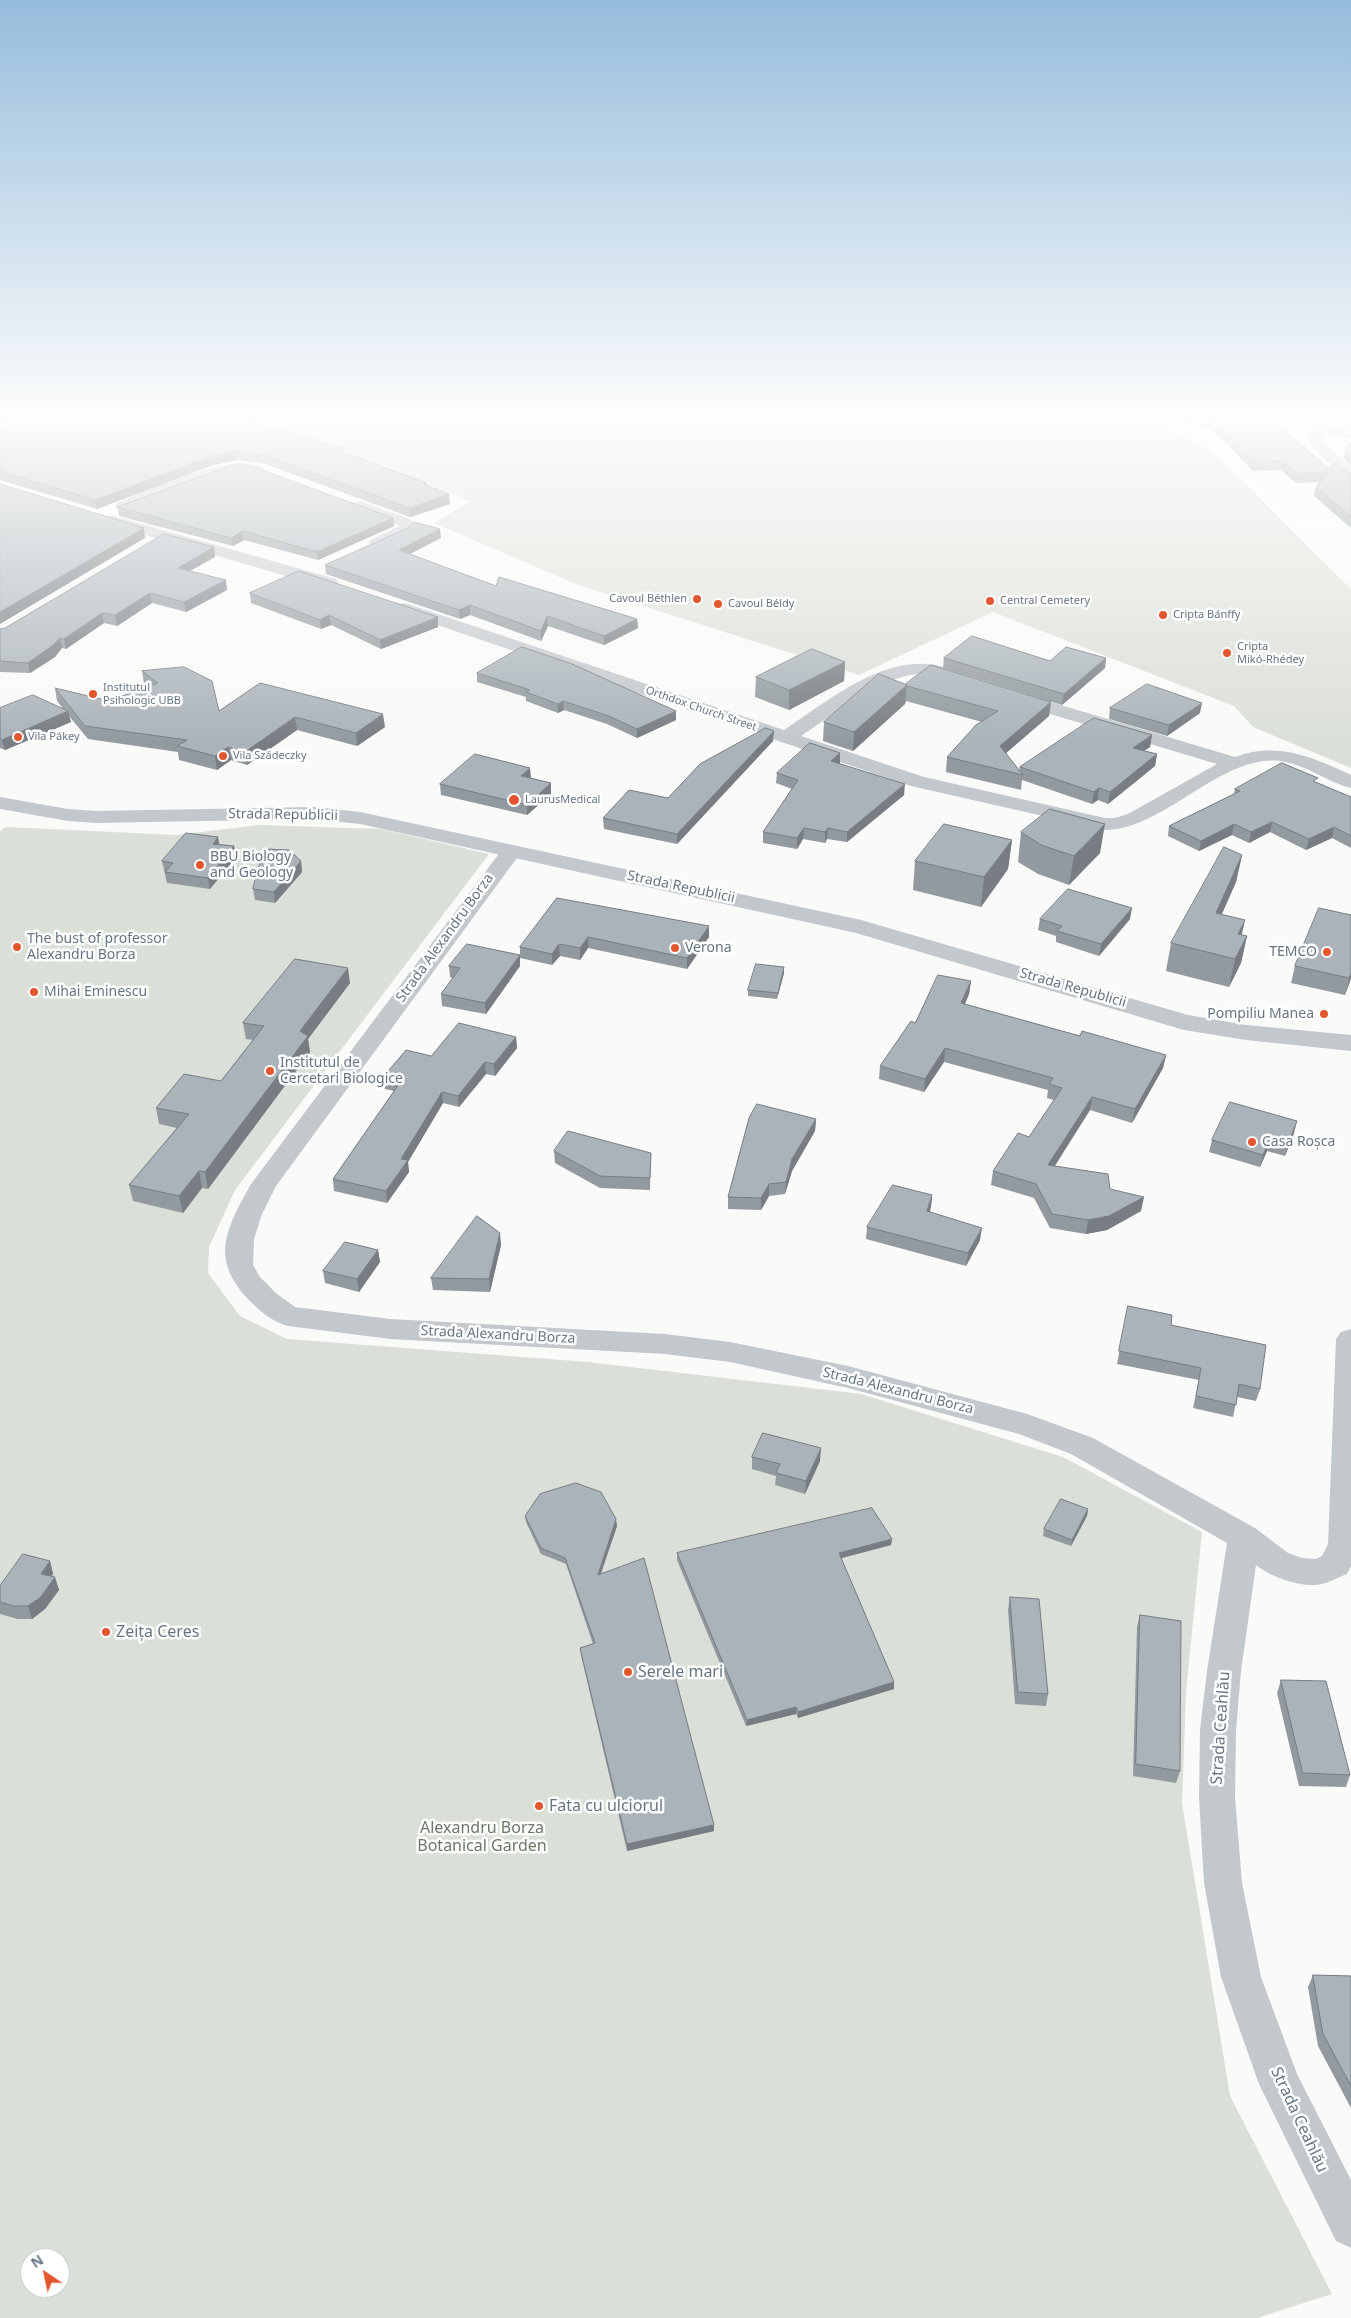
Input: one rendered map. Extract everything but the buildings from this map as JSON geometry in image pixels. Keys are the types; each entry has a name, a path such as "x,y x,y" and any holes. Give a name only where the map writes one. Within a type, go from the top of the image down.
{"street":[{"path":"137,528 269,562 344,587"},
{"path":"367,548 406,528"},
{"path":"146,546 163,536"},
{"path":"306,574 324,567"},
{"name":"Orthdox Church Street","path":"391,603 918,782 1076,819 1111,825 1122,824 1234,763 1257,755 1280,755 1298,760 1351,782"},
{"path":"785,738 870,685 892,674 910,668 934,671 980,686"},
{"path":"999,692 1073,716 1234,763"},
{"name":"Strada Republicii","path":"0,803 68,816 96,817 288,813 339,815 394,825 861,927 1200,1025 1247,1034 1351,1043"},
{"name":"Strada Alexandru Borza","path":"511,851 264,1184 248,1214 240,1240 239,1265 249,1283 267,1301 288,1316 326,1322 490,1336 665,1344 730,1352 848,1377 1027,1425 1082,1446 1244,1537"},
{"path":"1244,1537 1276,1562 1302,1571 1318,1572 1335,1565 1344,1544 1351,1339"},
{"name":"Strada Ceahlău","path":"1244,1537 1225,1662 1218,1730 1217,1796 1224,1883 1241,1977 1280,2084 1351,2226"}],"green space":[{"path":"446,528 1290,528 1351,589 1351,768 1253,727 1234,706 993,612 859,675 578,585"},
{"name":"Alexandru Borza Botanical Garden","path":"259,825 381,829 489,854 235,1190 209,1247 208,1273 240,1316 287,1339 588,1362 861,1394 1063,1457 1202,1532 1186,1692 1182,1803 1230,2096 1332,2294 1257,2318 0,2318 0,831 6,827 176,835"}],"place":[{"name":"Cavoul Béthlen","path":"697,599"},
{"name":"Central Cemetery","path":"990,601"},
{"name":"Cavoul Béldy","path":"718,604"},
{"name":"Cripta Bánffy","path":"1163,615"},
{"name":"Cripta Mikó-Rhédey","path":"1227,653"},
{"name":"Institutul Psihologic UBB","path":"93,694"},
{"name":"Vila Pákey","path":"18,737"},
{"name":"Vila Szádeczky","path":"223,756"},
{"name":"LaurusMedical","path":"514,800"},
{"name":"BBU Biology and Geology","path":"200,865"},
{"name":"The bust of professor Alexandru Borza","path":"17,947"},
{"name":"Verona","path":"675,948"},
{"name":"TEMCO","path":"1327,952"},
{"name":"Mihai Eminescu","path":"34,992"},
{"name":"Pompiliu Manea","path":"1324,1014"},
{"name":"Institutul de Cercetari Biologice","path":"270,1071"},
{"name":"Casa Roșca","path":"1252,1142"},
{"name":"Zeița Ceres","path":"106,1632"},
{"name":"Serele mari","path":"628,1672"},
{"name":"Fata cu ulciorul","path":"539,1806"}]}
